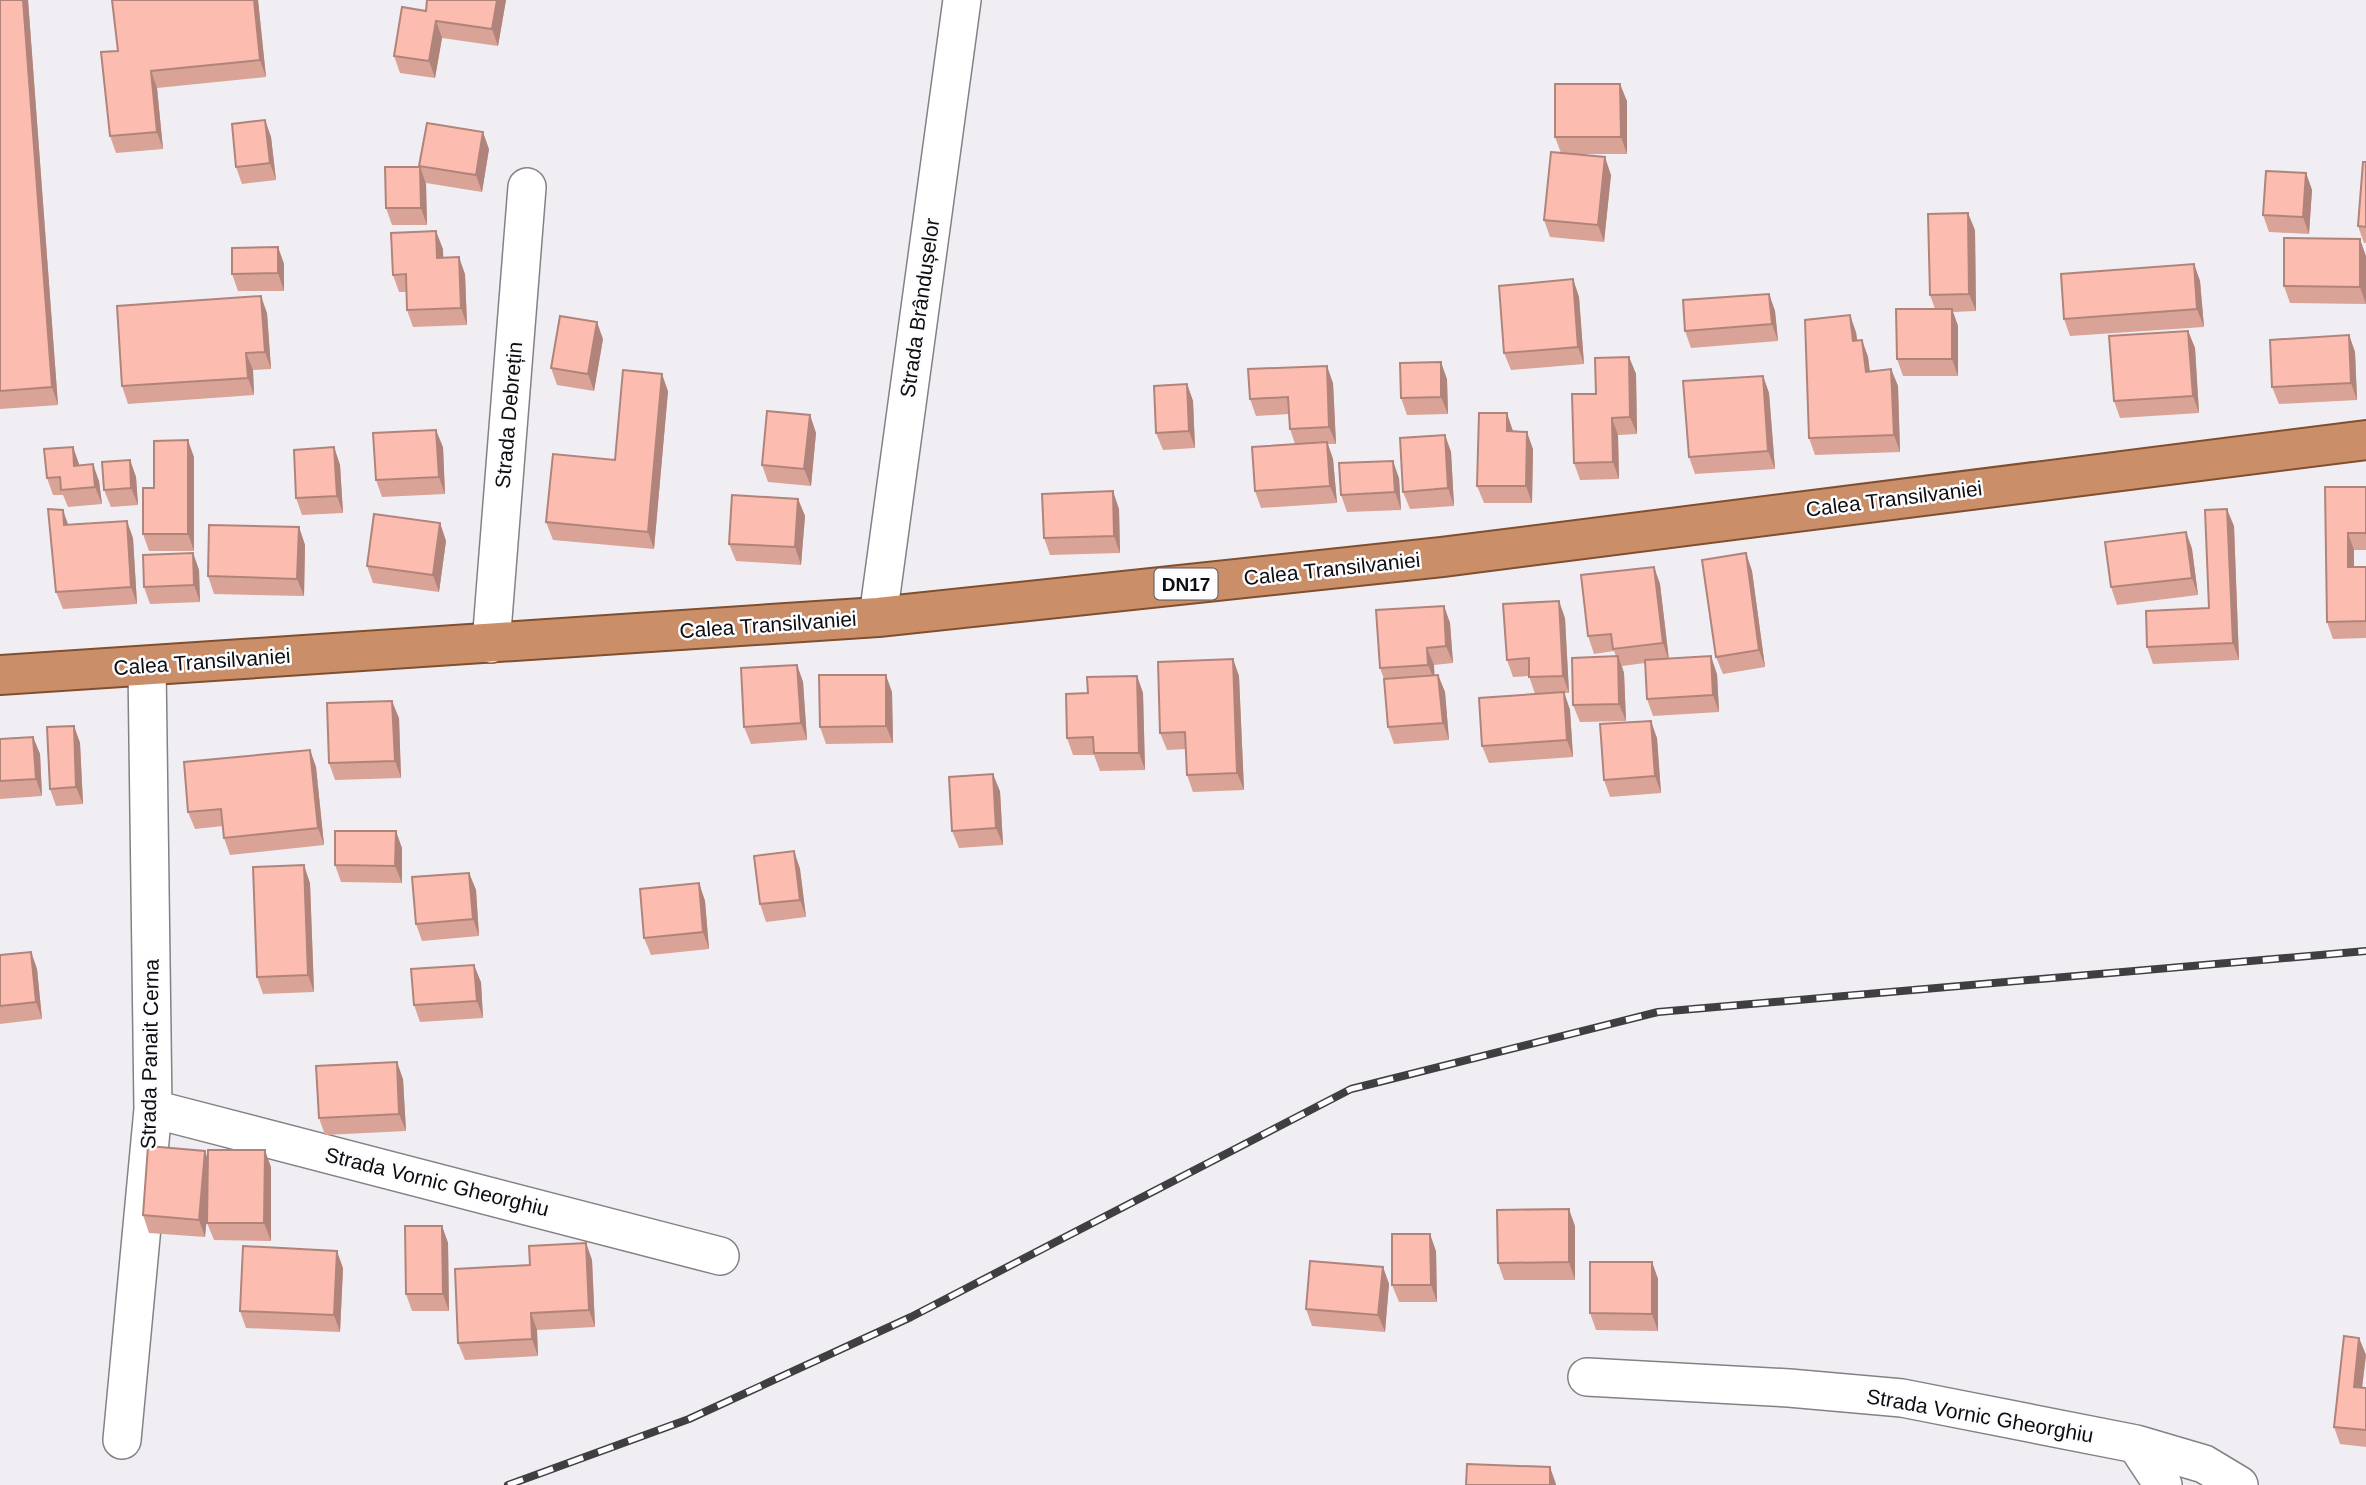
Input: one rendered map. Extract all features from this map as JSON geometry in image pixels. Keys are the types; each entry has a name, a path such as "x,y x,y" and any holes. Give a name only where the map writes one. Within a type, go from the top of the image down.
{"highway":[{"name":"Calea Transilvaniei","path":"0,675 878,617 1441,557 2366,440"}],"street":[{"name":"Strada Brândușelor","path":"878,617 962,0"},
{"name":"Strada Debrețin","path":"491,644 527,187"},
{"name":"Strada Panait Cerna","path":"122,1440 153,1109 147,666"},
{"name":"Strada Vornic Gheorghiu","path":"153,1109 720,1256"},
{"name":"Strada Vornic Gheorghiu","path":"1587,1377 1788,1388 1902,1398 2136,1444 2204,1464 2239,1485"},
{"path":"2136,1444 2163,1485"}],"building":[{"path":"0,0 23,0 52,387 0,391"},
{"path":"112,0 254,0 260,60 151,71 157,132 110,136 101,52 118,51"},
{"path":"427,0 497,0 492,29 436,21 429,61 394,56 402,7 426,11"},
{"path":"1555,84 1620,84 1621,137 1555,137"},
{"path":"265,120 270,163 236,167 232,124"},
{"path":"427,123 483,132 476,175 419,166"},
{"path":"1551,152 1605,157 1598,225 1544,220"},
{"path":"2363,162 2366,162 2366,227 2358,226"},
{"path":"385,167 420,167 421,208 386,208"},
{"path":"2266,171 2306,173 2303,217 2263,215"},
{"path":"1968,213 1969,294 1930,295 1928,214"},
{"path":"436,231 437,258 459,257 461,308 407,310 406,274 393,275 391,233"},
{"path":"2284,238 2360,239 2360,287 2284,286"},
{"path":"278,247 278,273 232,274 232,248"},
{"path":"2194,264 2197,309 2064,319 2061,274"},
{"path":"1573,279 1578,347 1504,353 1499,286"},
{"path":"1769,294 1772,324 1685,331 1683,300"},
{"path":"261,296 265,352 246,353 248,378 122,386 117,306"},
{"path":"1896,309 1952,309 1952,359 1897,359"},
{"path":"1850,315 1853,341 1862,340 1866,372 1891,369 1894,435 1809,438 1805,320"},
{"path":"560,316 597,322 588,374 551,368"},
{"path":"2188,331 2193,396 2114,401 2109,336"},
{"path":"2349,335 2351,383 2272,387 2270,340"},
{"path":"1629,357 1630,417 1612,418 1613,462 1574,463 1572,394 1596,394 1595,358"},
{"path":"1441,362 1441,397 1401,398 1400,363"},
{"path":"1327,366 1329,427 1290,429 1288,397 1250,399 1248,369"},
{"path":"623,370 662,374 648,532 546,522 553,454 615,460"},
{"path":"1763,376 1768,451 1689,457 1683,381"},
{"path":"1187,384 1189,431 1156,433 1154,386"},
{"path":"767,411 810,415 804,469 762,465"},
{"path":"1479,413 1507,413 1507,431 1527,432 1526,486 1477,486"},
{"path":"436,430 439,477 376,480 373,433"},
{"path":"1445,435 1448,488 1403,492 1400,438"},
{"path":"188,440 188,534 143,534 143,488 154,488 154,441"},
{"path":"1327,442 1330,486 1255,491 1252,447"},
{"path":"73,447 74,466 93,464 95,487 61,490 60,477 47,478 44,449"},
{"path":"334,447 337,496 296,498 294,450"},
{"path":"130,460 131,488 104,490 102,462"},
{"path":"1393,461 1395,492 1341,495 1339,463"},
{"path":"2325,487 2366,487 2366,533 2348,533 2348,567 2366,567 2366,621 2327,622"},
{"path":"1113,491 1114,536 1044,538 1042,494"},
{"path":"732,495 798,499 795,547 729,544"},
{"path":"48,509 63,510 64,525 127,521 131,587 56,592"},
{"path":"2227,509 2233,643 2147,647 2146,611 2209,608 2205,510"},
{"path":"374,514 440,523 433,575 367,566"},
{"path":"209,525 299,527 297,579 208,576"},
{"path":"2186,532 2192,578 2111,587 2105,542"},
{"path":"193,553 194,585 144,587 143,555"},
{"path":"1746,553 1759,650 1716,657 1702,560"},
{"path":"1654,567 1663,643 1613,649 1611,634 1588,636 1581,575"},
{"path":"1559,601 1563,676 1529,677 1529,658 1507,660 1503,604"},
{"path":"1444,606 1446,646 1427,648 1428,665 1380,668 1376,610"},
{"path":"1618,656 1619,704 1573,705 1572,658"},
{"path":"1711,656 1713,695 1647,699 1645,660"},
{"path":"1233,659 1237,773 1187,775 1185,732 1160,733 1158,662"},
{"path":"797,665 801,723 744,727 741,668"},
{"path":"819,675 886,675 886,726 820,727"},
{"path":"1438,675 1443,723 1388,727 1384,679"},
{"path":"1137,676 1139,753 1094,753 1093,737 1067,738 1066,694 1088,693 1087,677"},
{"path":"1564,692 1567,740 1482,746 1479,698"},
{"path":"392,701 395,761 329,763 327,703"},
{"path":"1651,721 1655,776 1604,780 1600,724"},
{"path":"74,726 76,787 50,789 47,727"},
{"path":"33,737 36,779 0,781 0,739"},
{"path":"310,750 318,828 224,838 221,809 188,812 184,762"},
{"path":"993,774 996,828 952,831 949,777"},
{"path":"335,831 396,831 395,866 335,865"},
{"path":"794,851 800,900 760,904 754,856"},
{"path":"304,865 308,975 257,977 253,867"},
{"path":"469,873 473,919 416,924 412,877"},
{"path":"699,883 703,932 644,938 640,889"},
{"path":"31,952 36,1002 0,1006 0,955"},
{"path":"474,965 477,1001 414,1005 411,969"},
{"path":"397,1062 399,1114 319,1118 316,1066"},
{"path":"148,1146 205,1151 199,1220 143,1215"},
{"path":"208,1150 265,1150 264,1223 207,1223"},
{"path":"1569,1209 1569,1262 1498,1263 1497,1210"},
{"path":"405,1226 442,1226 443,1294 406,1294"},
{"path":"1392,1234 1430,1234 1431,1285 1392,1285"},
{"path":"586,1243 589,1310 531,1313 532,1339 458,1343 455,1269 530,1265 529,1246"},
{"path":"243,1246 337,1251 334,1315 240,1311"},
{"path":"1310,1261 1383,1267 1378,1315 1306,1309"},
{"path":"1590,1262 1652,1262 1652,1314 1590,1313"},
{"path":"2344,1336 2359,1338 2354,1387 2366,1388 2366,1430 2334,1427"},
{"path":"1467,1464 1550,1467 1550,1485 1466,1485"}],"railway":[{"path":"508,1485 689,1419 911,1317 1351,1089 1658,1012 2366,951"}]}
